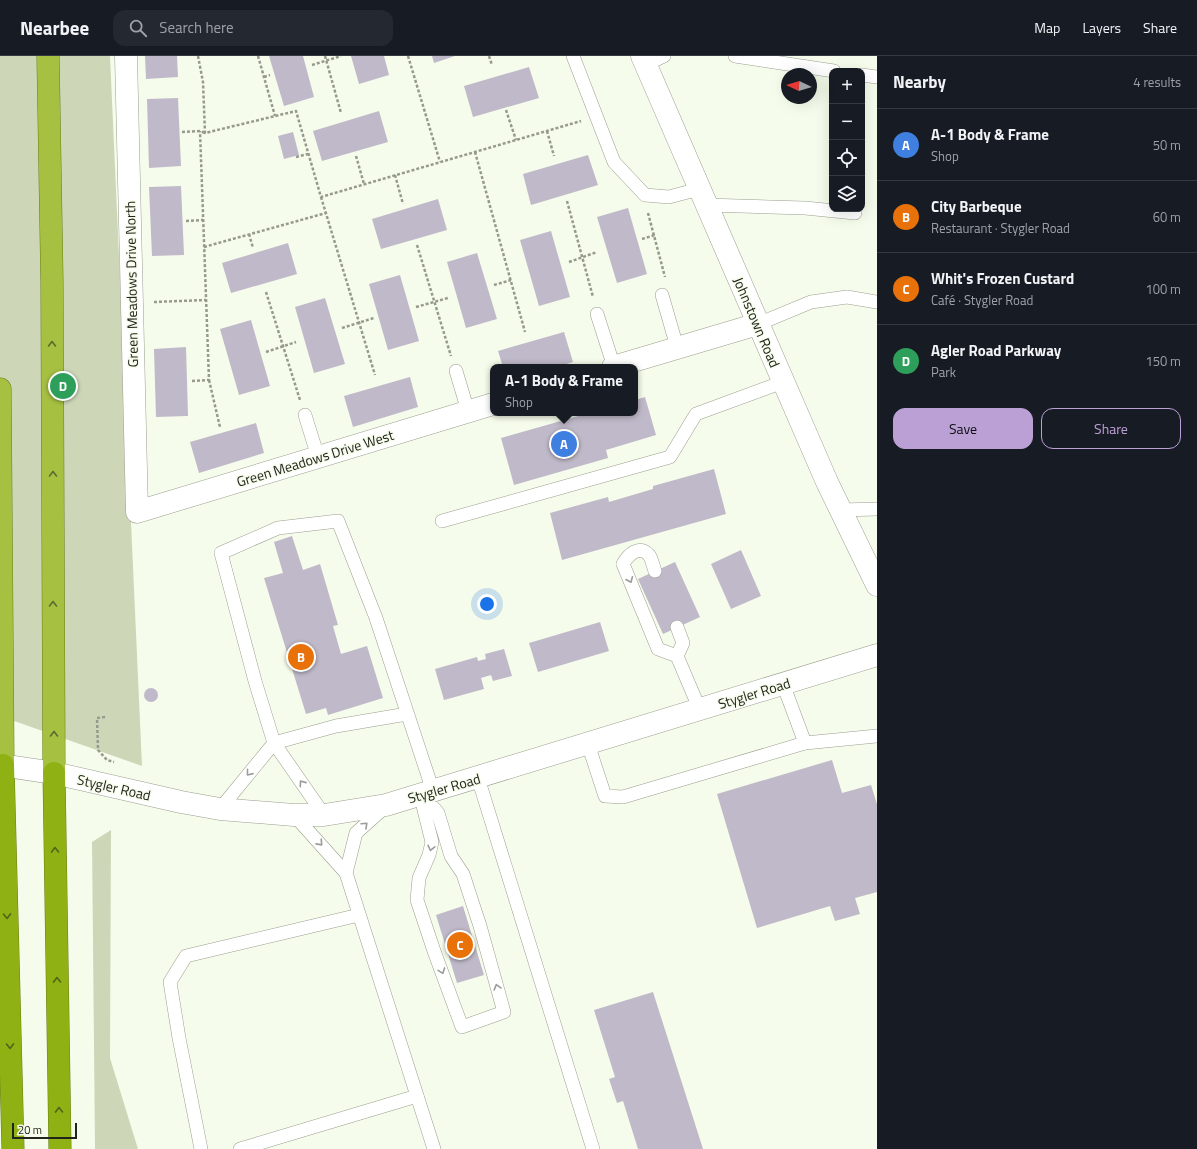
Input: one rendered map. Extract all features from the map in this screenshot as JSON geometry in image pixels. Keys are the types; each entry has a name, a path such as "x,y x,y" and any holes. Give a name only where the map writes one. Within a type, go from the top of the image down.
{"highway":[{"path":"48,56 52,291 54,773 60,1149"},
{"path":"0,389 2,765 13,1149"}],"street":[{"name":"Green Meadows Drive North","path":"126,56 136,512"},
{"name":"Johnstown Road","path":"650,59 703,197 827,482 841,510 871,558 877,585"},
{"path":"623,364 758,324"},
{"name":"Green Meadows Drive West","path":"136,512 490,405"},
{"name":"Stygler Road","path":"2,765 54,773 175,801 220,809 324,816 426,799 478,778 877,656"}],"lane":[{"path":"573,56 614,162 645,195 703,197 829,210"},
{"path":"735,56 829,70"},
{"path":"865,76 877,78"},
{"path":"845,212 855,212"},
{"path":"662,294 677,347"},
{"path":"758,324 811,302 847,298 877,302"},
{"path":"597,314 613,364"},
{"path":"456,371 468,411"},
{"path":"442,522 670,457 696,414 783,382"},
{"path":"305,415 318,457"},
{"path":"841,510 877,509"},
{"path":"324,816 274,743 255,681 221,553 278,528 338,521 376,618 407,714 426,799 432,842 429,855 418,878 417,900 462,1027 504,1012 480,926 463,874 451,856 438,813 426,799"},
{"path":"655,570 649,555 642,551 636,551 629,554 623,564 658,649 677,656 700,710"},
{"path":"677,627 683,643 677,656"},
{"path":"783,684 805,743"},
{"path":"220,809 274,743 336,726 407,714"},
{"path":"588,744 606,796 623,798 805,743 877,736"},
{"path":"478,778 593,1149"},
{"path":"346,873 356,833 386,805"},
{"path":"294,815 346,873 434,1149"},
{"path":"201,1149 179,1038 170,982 186,956 359,915"},
{"path":"240,1149 417,1096"}],"path":[{"path":"198,56 203,82 205,133"},
{"path":"258,56 275,116"},
{"path":"325,56 341,113"},
{"path":"312,65 341,56"},
{"path":"408,56 440,162"},
{"path":"489,56 492,65"},
{"path":"264,77 270,75"},
{"path":"506,110 516,140"},
{"path":"182,132 200,131 205,133 296,111 320,197 375,375"},
{"path":"320,197 597,116"},
{"path":"200,131 209,380 220,427"},
{"path":"547,131 554,156"},
{"path":"475,152 525,332"},
{"path":"296,157 308,154"},
{"path":"356,156 364,184"},
{"path":"395,175 403,204"},
{"path":"642,192 667,284 662,294"},
{"path":"567,202 583,257 597,314"},
{"path":"204,247 326,213"},
{"path":"186,221 203,220"},
{"path":"249,234 253,248"},
{"path":"642,240 654,235"},
{"path":"417,245 456,371"},
{"path":"569,262 597,252"},
{"path":"494,285 511,280"},
{"path":"266,292 305,415"},
{"path":"416,307 448,298"},
{"path":"132,303 206,300"},
{"path":"342,328 374,318"},
{"path":"266,352 296,342"},
{"path":"192,381 209,380"},
{"path":"105,717 97,718 98,750 106,760 116,763"}],"green space":[{"path":"0,56 110,56 142,766 0,716"},
{"path":"111,830 110,1058 138,1149 95,1149 92,842"}],"building":[{"path":"145,56 177,56 178,77 146,79"},
{"path":"269,56 303,56 314,97 284,106"},
{"path":"351,56 384,56 389,75 359,84"},
{"path":"432,56 455,56 434,63"},
{"path":"529,67 539,98 473,117 464,86"},
{"path":"178,98 181,166 149,168 147,99"},
{"path":"379,111 388,142 322,161 313,131"},
{"path":"293,132 299,155 284,159 278,136"},
{"path":"588,155 598,185 531,205 523,174"},
{"path":"181,186 184,255 152,256 149,187"},
{"path":"438,199 447,230 381,249 372,219"},
{"path":"628,208 647,274 617,283 597,217"},
{"path":"551,231 570,297 539,306 520,240"},
{"path":"288,243 297,274 231,293 222,263"},
{"path":"477,253 497,319 466,328 447,262"},
{"path":"400,275 419,341 388,350 369,284"},
{"path":"325,298 345,364 314,373 295,307"},
{"path":"251,320 270,386 239,395 220,329"},
{"path":"564,332 573,362 567,364 502,364 498,351"},
{"path":"186,347 188,416 156,417 154,349"},
{"path":"410,377 418,407 353,427 344,396"},
{"path":"645,397 656,435 606,450 608,458 514,485 501,438 578,416 638,416 638,399"},
{"path":"256,423 264,453 199,473 190,442"},
{"path":"714,469 726,514 562,560 550,513 608,497 609,502 653,489 653,486"},
{"path":"292,536 303,570 320,564 338,625 333,626 341,654 367,646 383,698 328,715 326,708 306,714 264,578 283,573 274,542"},
{"path":"741,550 761,596 731,609 711,564"},
{"path":"675,562 700,617 663,634 638,579"},
{"path":"600,622 609,651 538,672 529,643"},
{"path":"504,649 512,676 493,681 491,675 481,678 484,689 444,700 435,669 477,657 478,661 486,659 485,654"},
{"path":"148,688 154,688 158,692 158,698 154,702 148,702 144,698 144,692"},
{"path":"832,760 842,793 871,785 877,804 877,892 855,898 860,914 835,921 830,906 757,928 717,794"},
{"path":"463,906 484,975 457,983 436,915"},
{"path":"653,992 703,1149 638,1149 623,1101 617,1103 609,1079 615,1077 594,1010"}],"place":[{"name":"Agler Road Parkway","path":"63,386"},
{"name":"A-1 Body & Frame","path":"564,444"},
{"name":"City Barbeque","path":"301,657"},
{"name":"Whit's Frozen Custard","path":"460,945"}]}
